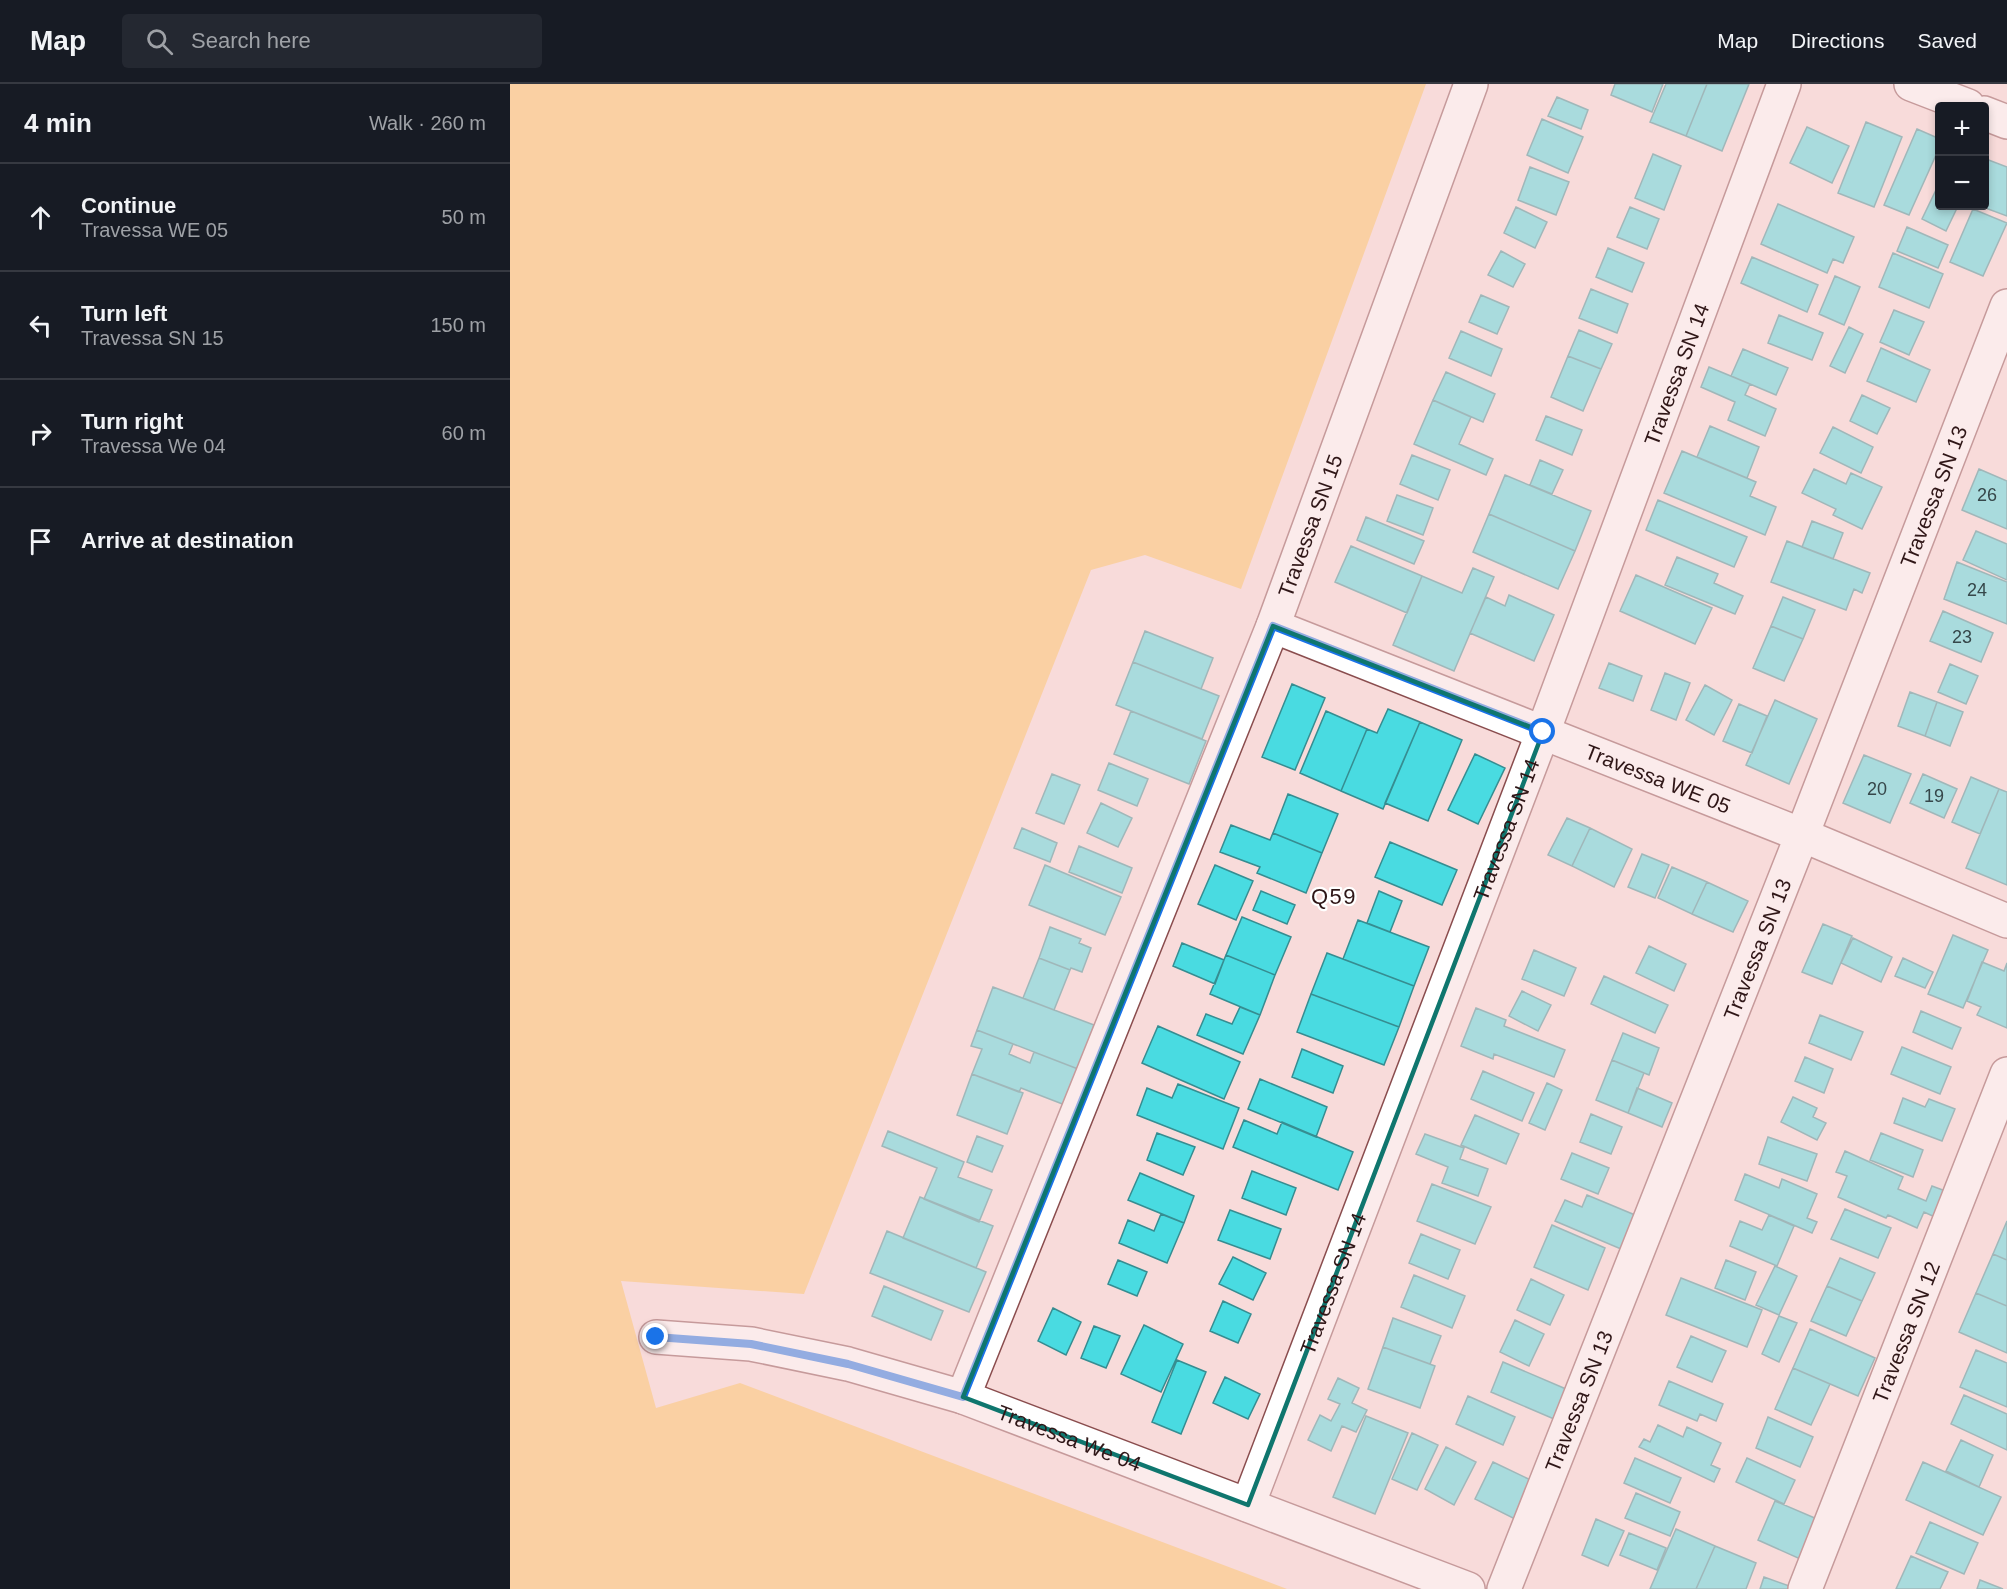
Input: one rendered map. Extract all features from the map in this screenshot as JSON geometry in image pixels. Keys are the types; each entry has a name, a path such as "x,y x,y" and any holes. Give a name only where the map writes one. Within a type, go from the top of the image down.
{"street":[{"name":"Travessa SN 15","path":"963,1397 1273,626 1471,84"},
{"name":"Travessa SN 14","path":"1248,1504 1543,732 1784,84"},
{"path":"1911,84 1958,102"},
{"path":"1989,115 2007,122"},
{"name":"Travessa SN 13","path":"1504,1589 1802,835 2007,306"},
{"name":"Travessa WE 05","path":"1273,626 1802,835 2007,921"},
{"name":"Travessa SN 12","path":"1805,1589 2007,1074"},
{"name":"Travessa We 04","path":"656,1337 751,1344 848,1364 963,1397 1468,1589"}],"highlighted area":[{"path":"1273,626 1543,732 1248,1505 963,1397"}],"shaded area":[{"path":"510,84 1426,84 1241,589 1145,555 1091,570 804,1294 621,1281 656,1408 740,1383 1287,1589 510,1589"}],"building":[{"path":"1615,84 1663,84 1652,112 1611,95"},
{"path":"1666,84 1707,84 1686,136 1650,122"},
{"path":"1707,84 1749,84 1722,151 1686,136"},
{"path":"1557,97 1588,110 1581,129 1548,116"},
{"path":"1542,119 1583,137 1568,173 1527,155"},
{"path":"1866,122 1902,137 1874,207 1838,193"},
{"path":"1807,127 1849,146 1832,183 1790,163"},
{"path":"1917,129 1935,137 1935,157 1909,215 1884,205"},
{"path":"1653,154 1681,166 1664,210 1635,198"},
{"path":"1989,160 2007,167 2007,216 1989,209"},
{"path":"1530,167 1569,182 1556,215 1518,200"},
{"path":"1935,192 1935,210 1956,210 1946,231 1922,219"},
{"path":"1778,204 1854,237 1843,263 1833,259 1827,273 1761,244"},
{"path":"1516,207 1547,222 1535,248 1504,233"},
{"path":"1630,207 1659,219 1647,249 1617,237"},
{"path":"1973,210 2007,223 1983,276 1950,262"},
{"path":"1907,227 1948,245 1938,268 1897,251"},
{"path":"1608,248 1644,263 1632,292 1596,277"},
{"path":"1501,251 1525,264 1513,287 1488,275"},
{"path":"1893,253 1943,274 1929,308 1879,287"},
{"path":"1752,257 1818,285 1807,312 1741,283"},
{"path":"1835,276 1860,287 1844,325 1819,314"},
{"path":"1591,289 1628,304 1617,333 1579,318"},
{"path":"1481,295 1509,307 1497,334 1469,322"},
{"path":"1894,310 1924,322 1909,355 1880,342"},
{"path":"1779,315 1823,333 1812,360 1768,343"},
{"path":"1849,327 1863,334 1845,373 1830,366"},
{"path":"1579,330 1612,344 1601,369 1568,356"},
{"path":"1461,331 1502,349 1491,376 1449,358"},
{"path":"1881,348 1930,370 1916,402 1867,381"},
{"path":"1743,349 1788,368 1776,395 1731,376"},
{"path":"1568,356 1601,369 1583,411 1551,397"},
{"path":"1709,367 1750,384 1745,395 1776,409 1765,436 1728,420 1735,402 1701,387"},
{"path":"1446,372 1495,394 1483,422 1433,400"},
{"path":"1862,395 1890,408 1877,434 1850,421"},
{"path":"1433,400 1471,417 1459,444 1493,459 1486,475 1414,444"},
{"path":"1546,416 1582,430 1572,455 1536,440"},
{"path":"1710,426 1759,447 1747,478 1697,457"},
{"path":"1833,427 1873,447 1861,473 1820,453"},
{"path":"1682,451 1756,482 1750,496 1776,507 1765,535 1664,493"},
{"path":"1412,455 1450,470 1438,500 1400,484"},
{"path":"1540,460 1563,470 1552,494 1530,485"},
{"path":"1814,469 1846,484 1851,473 1882,487 1862,529 1833,515 1836,509 1802,493"},
{"path":"1979,469 2007,481 2007,529 1962,510"},
{"path":"1505,475 1591,511 1575,551 1489,514"},
{"path":"1397,495 1433,508 1423,535 1387,521"},
{"path":"1658,500 1747,537 1734,567 1646,530"},
{"path":"1489,514 1575,551 1558,589 1473,552"},
{"path":"1366,517 1424,541 1414,564 1357,540"},
{"path":"1812,521 1843,533 1833,559 1802,547"},
{"path":"1976,531 2007,544 2007,580 1963,560"},
{"path":"1787,541 1870,573 1862,593 1854,589 1846,610 1771,582"},
{"path":"1351,546 1422,576 1407,613 1335,582"},
{"path":"1677,557 1718,574 1714,583 1743,596 1735,614 1665,585"},
{"path":"1957,562 2007,582 2007,624 1944,599"},
{"path":"1473,568 1494,577 1454,671 1393,645 1422,576 1462,593"},
{"path":"1636,575 1712,608 1695,644 1620,611"},
{"path":"1509,595 1554,615 1534,661 1470,633 1486,597 1505,606"},
{"path":"1783,597 1815,610 1803,639 1771,626"},
{"path":"1943,611 1993,633 1981,662 1930,641"},
{"path":"1771,626 1803,639 1784,681 1753,668"},
{"path":"1145,631 1213,658 1201,689 1133,662"},
{"path":"1133,662 1219,696 1202,739 1116,705"},
{"path":"1609,663 1642,676 1633,701 1599,688"},
{"path":"1950,664 1978,676 1966,704 1938,692"},
{"path":"1665,673 1690,683 1676,720 1651,710"},
{"path":"1292,684 1325,698 1295,770 1262,757"},
{"path":"1705,685 1732,700 1714,735 1686,720"},
{"path":"1910,692 1937,702 1925,736 1898,726"},
{"path":"1775,700 1817,719 1789,784 1746,765"},
{"path":"1937,702 1963,712 1950,746 1925,736"},
{"path":"1739,704 1767,716 1752,753 1723,741"},
{"path":"1388,709 1420,722 1383,809 1341,791 1367,729 1377,733"},
{"path":"1131,711 1206,741 1189,784 1114,754"},
{"path":"1326,711 1367,729 1341,791 1300,773"},
{"path":"1420,722 1462,740 1428,821 1385,803"},
{"path":"1475,754 1505,768 1478,824 1448,810"},
{"path":"1864,755 1911,774 1890,823 1843,803"},
{"path":"1109,763 1148,779 1137,806 1098,790"},
{"path":"1052,774 1080,785 1064,824 1036,813"},
{"path":"1923,774 1957,789 1944,818 1910,803"},
{"path":"1971,777 1999,789 1980,834 1952,822"},
{"path":"1999,789 2007,792 2007,885 1966,868"},
{"path":"1288,794 1338,814 1322,853 1273,833"},
{"path":"1101,803 1132,818 1118,847 1087,833"},
{"path":"1567,818 1590,828 1572,866 1548,855"},
{"path":"1231,825 1270,840 1273,833 1322,853 1306,893 1257,873 1260,867 1220,852"},
{"path":"1022,828 1057,843 1050,862 1014,848"},
{"path":"1590,828 1632,849 1614,887 1572,866"},
{"path":"1390,842 1457,870 1442,905 1375,877"},
{"path":"1079,846 1132,868 1122,893 1069,872"},
{"path":"1642,854 1669,865 1655,898 1628,887"},
{"path":"1045,865 1121,897 1105,935 1029,905"},
{"path":"1215,865 1253,881 1236,920 1198,904"},
{"path":"1672,867 1707,882 1692,914 1658,898"},
{"path":"1707,882 1748,901 1733,932 1692,914"},
{"path":"1261,891 1295,905 1287,924 1253,910"},
{"path":"1379,891 1402,901 1390,932 1367,923"},
{"path":"1242,917 1291,937 1275,975 1226,955"},
{"path":"1358,920 1429,947 1414,986 1343,959"},
{"path":"1823,924 1852,936 1832,984 1802,972"},
{"path":"1050,927 1081,939 1079,943 1091,948 1082,972 1071,968 1070,970 1039,958"},
{"path":"1953,935 1988,950 1963,1008 1928,994"},
{"path":"1853,938 1892,957 1881,982 1841,963"},
{"path":"1182,943 1224,960 1215,984 1173,966"},
{"path":"1649,946 1686,964 1674,991 1636,973"},
{"path":"1534,950 1576,968 1564,996 1522,979"},
{"path":"1327,953 1414,986 1399,1027 1311,994"},
{"path":"1226,955 1275,975 1260,1015 1210,994"},
{"path":"1039,958 1070,970 1054,1010 1023,998"},
{"path":"1903,958 1933,972 1925,988 1895,976"},
{"path":"1982,962 2004,971 2007,963 2007,1028 1977,1015 1981,1007 1967,1001"},
{"path":"1604,976 1668,1005 1655,1033 1591,1004"},
{"path":"993,987 1094,1025 1078,1069 977,1030"},
{"path":"1522,991 1551,1005 1538,1031 1509,1016"},
{"path":"1311,994 1399,1027 1384,1065 1297,1032"},
{"path":"1240,1007 1260,1015 1243,1054 1197,1035 1206,1014 1232,1024"},
{"path":"1476,1008 1506,1020 1504,1026 1565,1050 1554,1077 1494,1054 1493,1059 1461,1046"},
{"path":"1921,1011 1961,1028 1952,1049 1913,1032"},
{"path":"1820,1015 1863,1032 1851,1060 1809,1043"},
{"path":"1158,1026 1240,1062 1224,1099 1142,1063"},
{"path":"977,1030 1013,1044 1009,1054 1030,1063 1034,1052 1078,1069 1065,1105 1021,1088 1019,1092 972,1074 982,1049 971,1046"},
{"path":"1623,1033 1659,1048 1649,1075 1612,1060"},
{"path":"1902,1047 1951,1067 1940,1094 1891,1074"},
{"path":"1302,1049 1343,1066 1333,1093 1292,1077"},
{"path":"1805,1057 1833,1069 1824,1093 1795,1081"},
{"path":"1612,1060 1644,1073 1628,1113 1596,1100"},
{"path":"1483,1071 1534,1093 1522,1121 1471,1099"},
{"path":"972,1074 1023,1093 1007,1134 957,1115"},
{"path":"1260,1079 1327,1107 1316,1137 1248,1109"},
{"path":"1547,1083 1562,1090 1545,1130 1529,1123"},
{"path":"1178,1084 1239,1108 1223,1149 1137,1115 1147,1088 1172,1098"},
{"path":"1637,1088 1672,1103 1662,1127 1628,1113"},
{"path":"1793,1097 1817,1108 1813,1117 1826,1123 1817,1140 1781,1122"},
{"path":"1903,1098 1925,1107 1929,1099 1955,1109 1942,1141 1894,1123"},
{"path":"1591,1114 1622,1127 1611,1154 1580,1142"},
{"path":"1475,1115 1519,1134 1506,1164 1461,1145"},
{"path":"1244,1120 1277,1134 1282,1122 1353,1152 1338,1190 1233,1147"},
{"path":"888,1131 964,1162 958,1177 992,1190 979,1222 924,1199 937,1168 882,1146"},
{"path":"1157,1133 1195,1147 1183,1175 1147,1160"},
{"path":"1881,1133 1923,1150 1913,1177 1870,1160"},
{"path":"1425,1134 1464,1148 1460,1159 1488,1169 1478,1196 1442,1183 1448,1167 1416,1154"},
{"path":"977,1136 1003,1146 992,1172 967,1162"},
{"path":"1768,1137 1817,1154 1807,1181 1759,1164"},
{"path":"1845,1151 1903,1177 1898,1189 1926,1201 1932,1186 1948,1192 1937,1218 1924,1212 1917,1228 1888,1215 1886,1218 1838,1197 1847,1176 1836,1172"},
{"path":"1572,1153 1609,1168 1598,1194 1561,1179"},
{"path":"1252,1171 1296,1188 1286,1215 1242,1198"},
{"path":"1140,1173 1194,1196 1184,1223 1128,1200"},
{"path":"1745,1174 1779,1188 1782,1179 1817,1194 1807,1218 1817,1222 1812,1233 1735,1200"},
{"path":"1432,1184 1491,1207 1475,1244 1417,1221"},
{"path":"1587,1195 1635,1215 1621,1249 1555,1221 1565,1200 1582,1207"},
{"path":"920,1197 993,1226 976,1268 903,1238"},
{"path":"1845,1209 1891,1228 1878,1258 1831,1239"},
{"path":"1230,1210 1281,1229 1270,1259 1218,1240"},
{"path":"1161,1214 1184,1223 1167,1263 1119,1243 1128,1220 1154,1231"},
{"path":"1769,1215 1794,1226 1777,1266 1730,1246 1740,1221 1762,1230"},
{"path":"2007,1221 2007,1260 1993,1254"},
{"path":"1552,1225 1605,1248 1588,1290 1534,1267"},
{"path":"887,1231 986,1272 969,1312 870,1273"},
{"path":"1421,1234 1460,1250 1448,1279 1409,1263"},
{"path":"1993,1254 2007,1260 2007,1306 1976,1293"},
{"path":"1233,1257 1266,1273 1253,1300 1219,1284"},
{"path":"1840,1258 1875,1273 1862,1301 1827,1286"},
{"path":"1118,1260 1147,1272 1137,1296 1108,1284"},
{"path":"1726,1260 1756,1272 1745,1300 1715,1288"},
{"path":"1775,1266 1797,1276 1779,1315 1756,1305"},
{"path":"1414,1275 1465,1296 1452,1328 1401,1307"},
{"path":"1681,1278 1762,1310 1747,1347 1666,1315"},
{"path":"1531,1279 1564,1295 1550,1325 1517,1310"},
{"path":"884,1286 943,1311 931,1340 872,1316"},
{"path":"1827,1286 1862,1301 1846,1336 1811,1321"},
{"path":"1976,1293 2007,1306 2007,1353 1959,1332"},
{"path":"1223,1301 1251,1314 1238,1343 1210,1331"},
{"path":"1053,1308 1081,1322 1066,1355 1038,1341"},
{"path":"1779,1316 1797,1323 1779,1362 1762,1354"},
{"path":"1393,1318 1441,1336 1430,1364 1383,1347"},
{"path":"1515,1320 1544,1334 1529,1366 1500,1352"},
{"path":"1144,1325 1183,1344 1161,1392 1121,1374"},
{"path":"1094,1326 1120,1336 1106,1368 1081,1358"},
{"path":"1810,1329 1875,1358 1858,1396 1793,1368"},
{"path":"1691,1336 1726,1351 1712,1382 1677,1367"},
{"path":"1383,1347 1435,1366 1420,1408 1368,1389"},
{"path":"1976,1350 2007,1363 2007,1407 1960,1387"},
{"path":"1177,1360 1206,1372 1181,1434 1152,1422"},
{"path":"1503,1362 1566,1389 1554,1419 1491,1392"},
{"path":"1793,1368 1830,1384 1811,1425 1775,1409"},
{"path":"1225,1377 1260,1394 1248,1419 1213,1403"},
{"path":"1338,1378 1359,1388 1352,1403 1367,1410 1356,1432 1342,1426 1331,1451 1308,1440 1320,1415 1331,1421 1340,1404 1328,1399"},
{"path":"1669,1381 1723,1404 1716,1421 1700,1414 1697,1421 1659,1405"},
{"path":"1964,1395 2007,1414 2007,1450 1951,1424"},
{"path":"1468,1396 1515,1417 1503,1445 1456,1424"},
{"path":"1366,1416 1408,1433 1375,1514 1333,1497"},
{"path":"1768,1417 1813,1437 1800,1467 1756,1448"},
{"path":"1658,1425 1683,1437 1687,1427 1721,1443 1711,1465 1720,1469 1714,1482 1639,1447 1644,1439 1650,1442"},
{"path":"1412,1433 1438,1445 1417,1490 1392,1479"},
{"path":"1961,1440 1993,1455 1979,1487 1946,1471"},
{"path":"1446,1447 1476,1462 1454,1505 1425,1489"},
{"path":"1635,1458 1681,1478 1670,1503 1624,1483"},
{"path":"1747,1458 1795,1480 1784,1504 1736,1482"},
{"path":"1493,1462 1537,1483 1519,1521 1475,1499"},
{"path":"1923,1462 2001,1497 1983,1535 1906,1500"},
{"path":"1636,1493 1680,1512 1670,1536 1625,1518"},
{"path":"1775,1501 1824,1522 1807,1562 1758,1540"},
{"path":"1596,1519 1624,1531 1608,1566 1582,1555"},
{"path":"1930,1522 1978,1543 1964,1574 1916,1553"},
{"path":"1676,1529 1715,1546 1696,1589 1650,1589"},
{"path":"1629,1533 1666,1548 1657,1570 1620,1555"},
{"path":"1715,1546 1756,1563 1746,1589 1696,1589"},
{"path":"1911,1556 1948,1572 1940,1589 1896,1589"},
{"path":"1764,1577 1795,1588 1795,1589 1760,1589"},
{"path":"1980,1580 2003,1589 1977,1589"}],"district":[{"name":"Q59","path":"1334,896"}],"route":[{"path":"656,1337 751,1344 848,1364 963,1397 1273,626 1543,732"}]}
